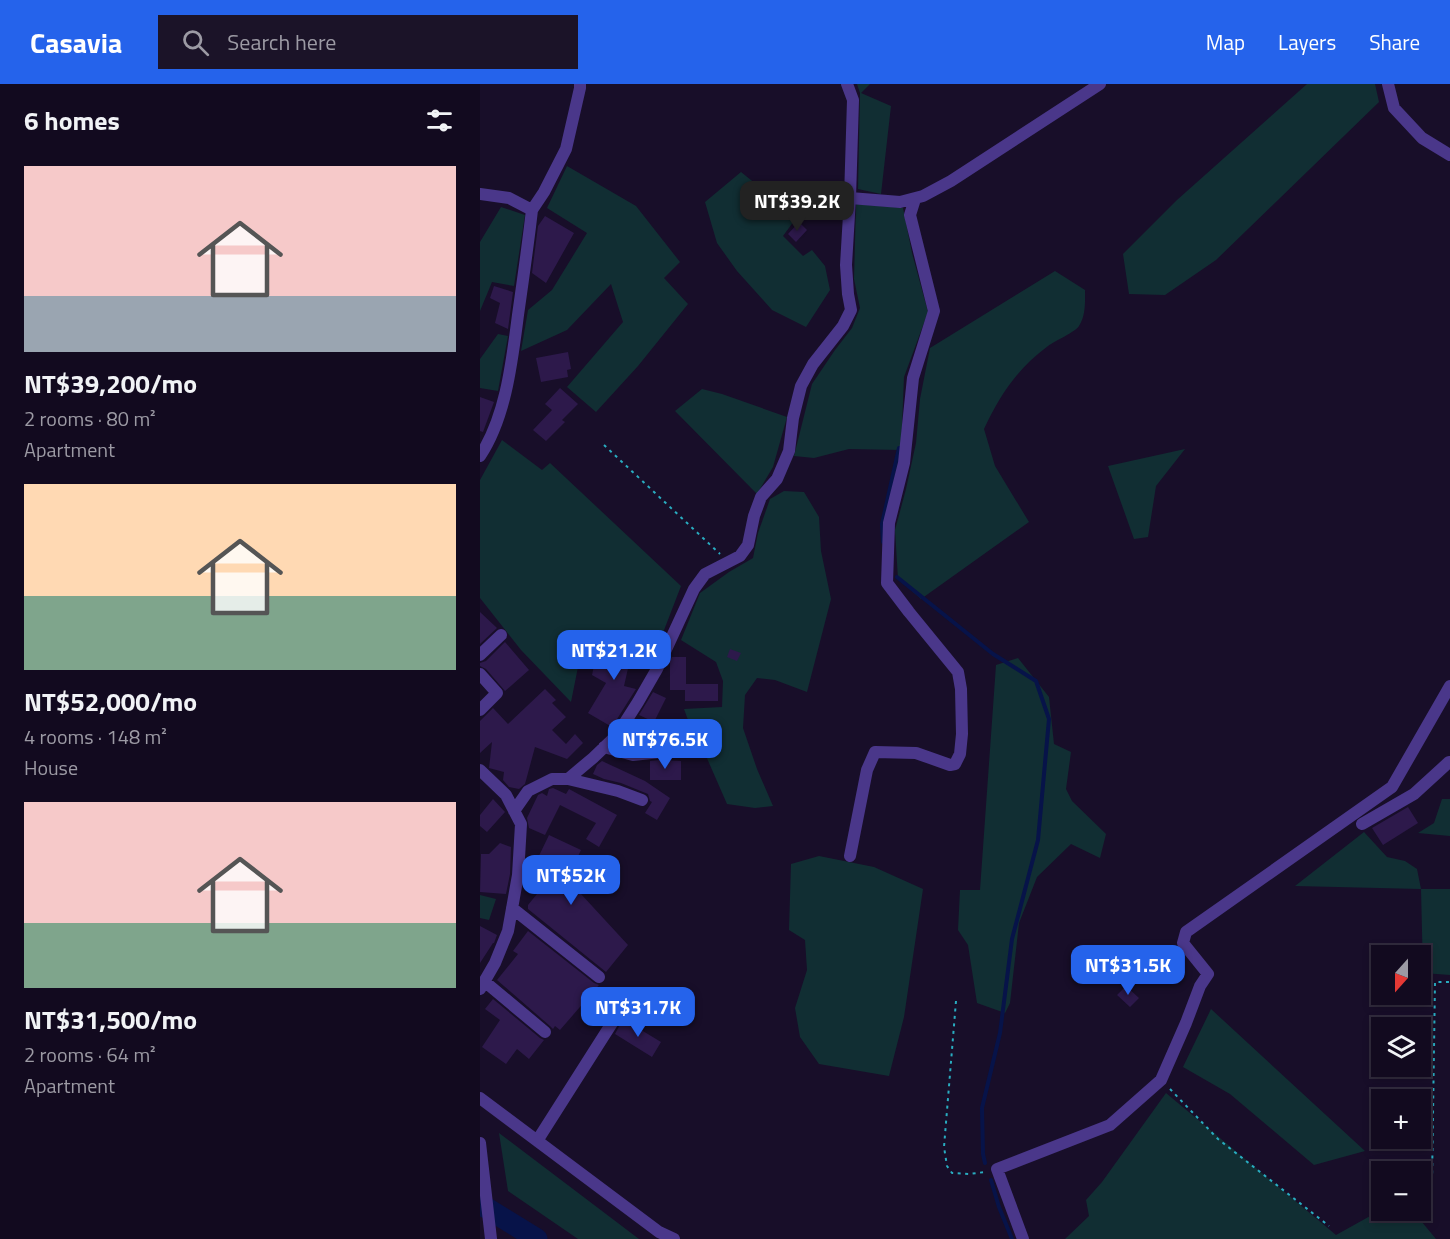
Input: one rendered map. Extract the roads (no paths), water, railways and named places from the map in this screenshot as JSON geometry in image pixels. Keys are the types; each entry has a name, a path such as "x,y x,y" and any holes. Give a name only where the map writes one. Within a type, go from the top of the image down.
{"street":[{"path":"480,456 497,423 512,356 532,210 566,149 580,84"},
{"path":"568,779 593,759 617,735 657,669 694,589 705,574 740,556 748,544 754,516 761,498 777,479 789,451 793,418 801,386 813,364 843,326 851,310 846,265 853,100 847,84"},
{"path":"850,198 900,202 915,199 951,181 1100,84"},
{"path":"1388,84 1394,108 1422,138 1450,155"},
{"path":"480,194 509,198 532,210"},
{"path":"850,856 867,770 875,752 916,753 950,765 955,764 960,754 962,734 962,689 958,672 887,583 889,523 904,463 913,378 934,311 910,215 915,199"},
{"path":"480,655 501,635"},
{"path":"605,659 608,638 666,648"},
{"path":"480,674 497,693 480,710"},
{"path":"1023,1239 997,1169 1110,1125 1161,1080 1200,986 1208,974 1183,943 1185,932 1392,787 1450,686"},
{"path":"604,747 633,755 669,750"},
{"path":"1362,824 1414,794 1449,762"},
{"path":"480,770 506,795 521,824 518,875 508,931 495,963 482,985 545,1032"},
{"path":"514,811 528,791 552,779 568,779 618,791 642,800"},
{"path":"512,908 599,977"},
{"path":"537,1141 612,1023"},
{"path":"480,1098 659,1232 674,1239"},
{"path":"480,1143 491,1239"}],"waterway":[{"path":"883,542 882,524 899,448"},
{"path":"897,577 993,654 1036,681 1049,719 1038,840 1012,939 1000,1033 982,1108 985,1163"},
{"path":"991,1180 1012,1239"},
{"path":"480,1204 537,1239"}]}
